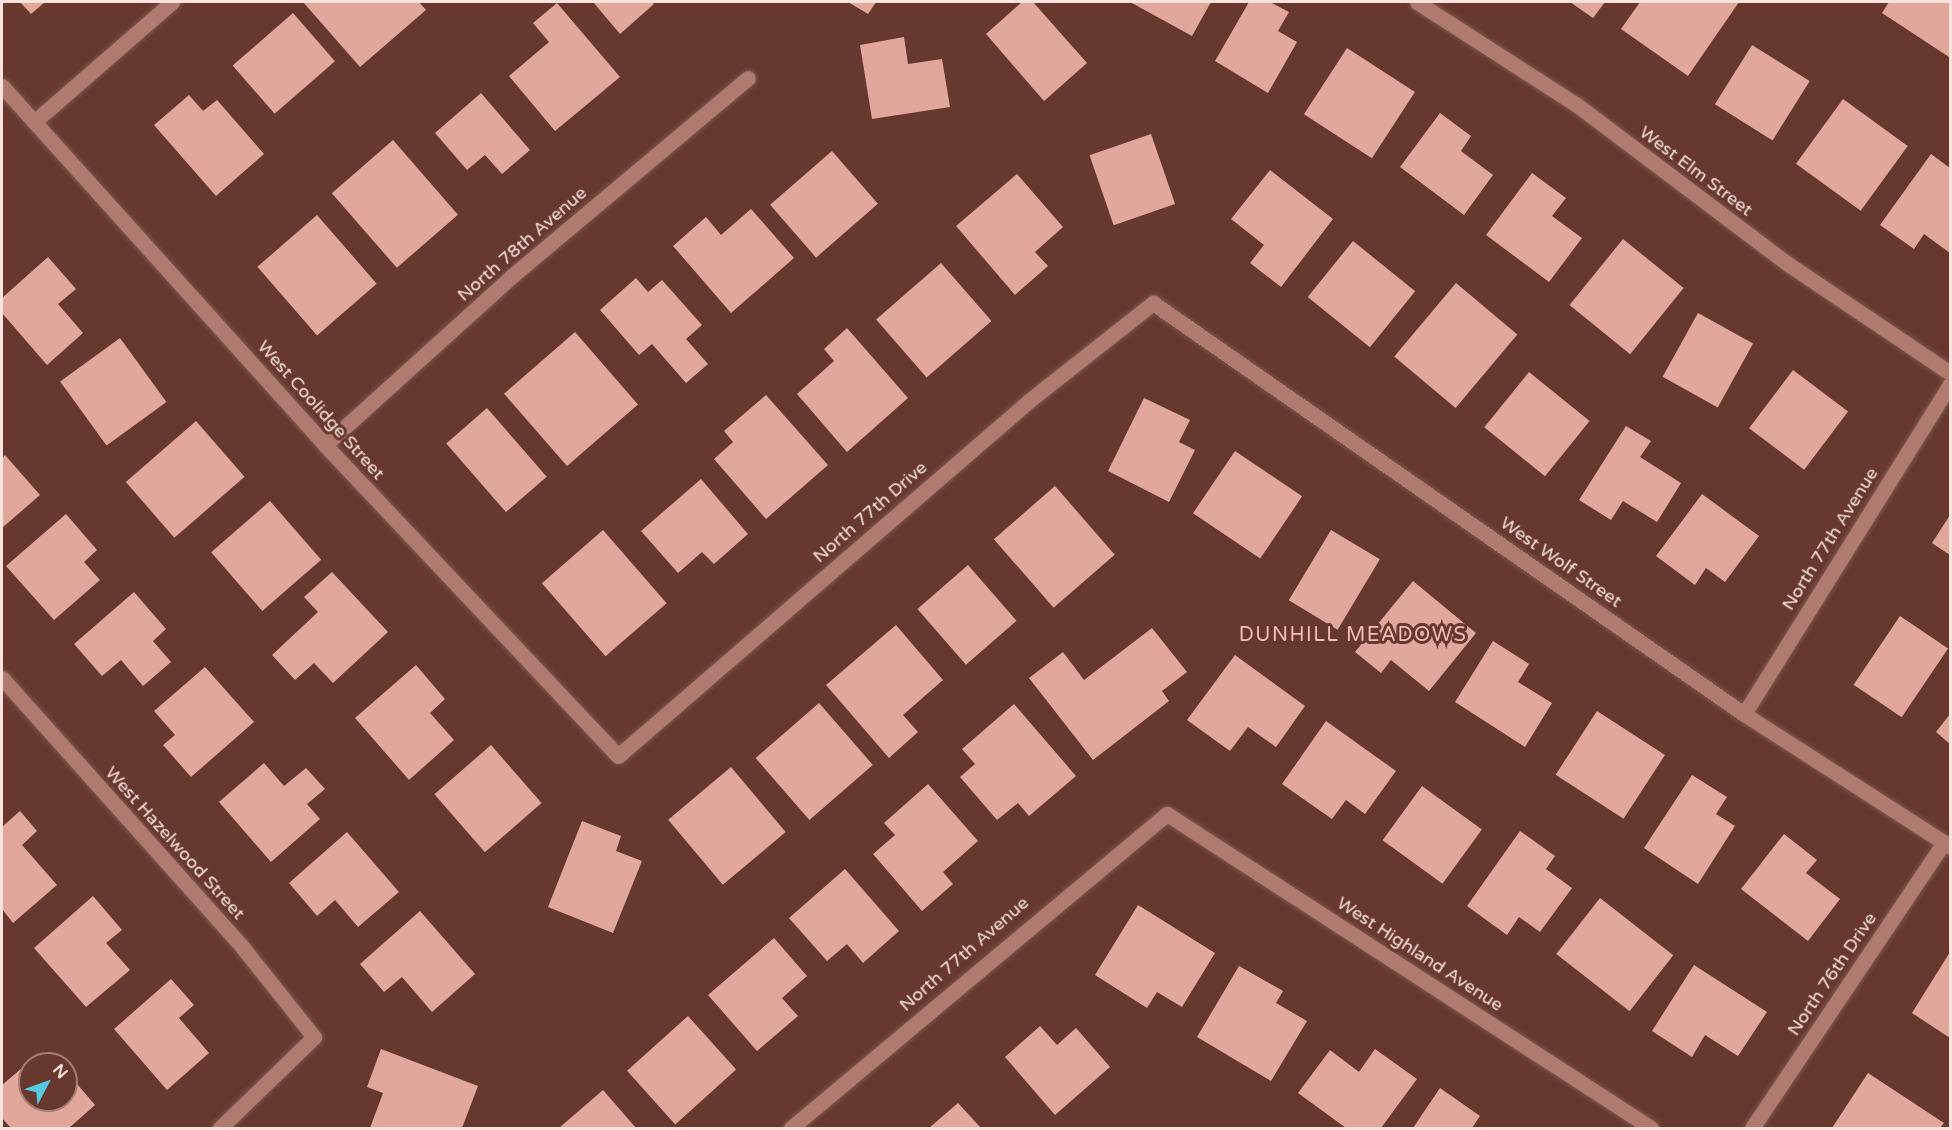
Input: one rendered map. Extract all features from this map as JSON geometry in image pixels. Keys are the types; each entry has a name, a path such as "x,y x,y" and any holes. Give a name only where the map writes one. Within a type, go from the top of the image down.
{"street":[{"path":"34,122 172,2"},
{"name":"West Elm Street","path":"1418,2 1577,105 1788,264 1950,373"},
{"name":"North 78th Avenue","path":"325,445 512,276 748,78"},
{"name":"West Coolidge Street","path":"2,86 325,445 618,756"},
{"name":"West Wolf Street","path":"1153,303 1743,714 1947,844"},
{"name":"North 77th Drive","path":"618,756 1029,400 1153,303"},
{"name":"North 77th Avenue","path":"1743,714 1950,384"},
{"name":"West Hazelwood Street","path":"2,678 243,948 314,1037 220,1128"},
{"name":"North 77th Avenue","path":"790,1128 1167,814"},
{"name":"West Highland Avenue","path":"1167,814 1651,1128"},
{"name":"North 76th Drive","path":"1752,1128 1947,844"}],"building":[{"path":"20,2 45,2 31,14"},
{"path":"303,2 419,2 426,10 360,67"},
{"path":"593,2 652,2 654,4 620,34"},
{"path":"848,2 876,2 868,14"},
{"path":"1022,2 1033,2 1087,63 1044,101 986,34"},
{"path":"1130,2 1211,2 1192,36"},
{"path":"1249,2 1270,2 1289,12 1278,31 1297,42 1268,93 1215,61"},
{"path":"1570,2 1605,2 1593,18"},
{"path":"1640,2 1739,2 1688,76 1621,29"},
{"path":"1889,2 1950,2 1949,57 1882,13"},
{"path":"557,3 620,77 555,131 509,76 549,42 533,23"},
{"path":"293,13 335,61 275,114 233,65"},
{"path":"904,37 908,64 942,59 950,107 872,119 860,45"},
{"path":"1752,45 1810,81 1773,140 1715,104"},
{"path":"1347,48 1415,92 1372,158 1304,114"},
{"path":"481,93 530,150 502,174 485,155 467,170 435,133"},
{"path":"189,95 203,111 217,100 264,154 216,196 154,125"},
{"path":"1843,99 1908,146 1861,211 1796,164"},
{"path":"1440,113 1471,136 1461,151 1493,175 1464,215 1400,167"},
{"path":"1151,134 1175,204 1114,225 1090,155"},
{"path":"393,140 458,215 397,268 332,193"},
{"path":"832,151 878,204 816,258 770,205"},
{"path":"1931,154 1950,168 1950,253 1924,234 1914,249 1880,225"},
{"path":"1270,170 1333,219 1281,287 1250,263 1264,245 1231,219"},
{"path":"1532,173 1566,198 1552,216 1582,238 1549,282 1486,235"},
{"path":"1017,174 1063,227 1035,252 1048,266 1015,295 956,226"},
{"path":"751,209 794,258 731,313 673,246 706,217 721,235"},
{"path":"317,215 377,284 317,336 257,267"},
{"path":"1623,239 1684,288 1630,354 1570,305"},
{"path":"1353,241 1415,291 1370,347 1308,297"},
{"path":"48,257 76,289 58,304 83,333 47,365 2,313 2,298"},
{"path":"941,263 992,321 927,378 876,319"},
{"path":"636,278 648,292 662,280 702,325 686,339 708,364 686,383 652,344 639,355 600,310"},
{"path":"1456,283 1517,334 1456,408 1394,357"},
{"path":"1698,313 1753,344 1718,407 1663,377"},
{"path":"847,328 908,398 847,452 797,394 834,361 824,349"},
{"path":"575,332 638,404 567,466 504,394"},
{"path":"120,338 166,402 107,445 60,381"},
{"path":"1793,370 1848,412 1804,470 1749,428"},
{"path":"1529,372 1590,421 1545,476 1484,427"},
{"path":"766,395 828,465 766,519 714,459 733,442 724,431"},
{"path":"1144,398 1190,420 1179,442 1195,450 1169,502 1108,471"},
{"path":"487,408 547,477 506,512 446,443"},
{"path":"196,421 245,477 174,538 126,482"},
{"path":"1626,426 1651,441 1640,457 1681,483 1657,522 1623,501 1611,520 1579,500"},
{"path":"1235,451 1302,496 1260,558 1193,513"},
{"path":"5,455 40,495 2,528 2,459"},
{"path":"701,479 748,534 714,564 702,552 678,573 641,531"},
{"path":"1055,486 1115,555 1054,608 994,539"},
{"path":"1702,494 1759,536 1725,582 1706,568 1695,585 1656,556"},
{"path":"270,501 321,560 262,611 211,552"},
{"path":"66,514 97,550 84,562 100,580 54,620 6,566"},
{"path":"1950,515 1950,555 1932,543"},
{"path":"603,530 667,603 606,656 542,583"},
{"path":"1331,530 1380,559 1338,630 1289,600"},
{"path":"968,565 1017,621 966,665 917,609"},
{"path":"332,572 388,632 333,683 314,663 295,680 272,655 318,612 304,597"},
{"path":"1413,581 1476,633 1429,691 1391,660 1381,673 1355,652"},
{"path":"134,592 166,629 153,641 171,662 143,686 121,660 102,676 74,644"},
{"path":"1900,616 1948,648 1902,717 1854,685"},
{"path":"896,625 943,680 903,715 918,732 889,758 826,685"},
{"path":"1152,628 1187,672 1162,691 1169,701 1093,760 1029,678 1063,652 1084,680"},
{"path":"1493,641 1529,664 1518,682 1552,703 1525,747 1455,702"},
{"path":"1235,655 1305,706 1276,747 1248,727 1230,751 1187,720"},
{"path":"416,665 445,699 430,713 454,740 409,780 355,718"},
{"path":"205,667 254,722 191,777 163,745 175,735 154,711"},
{"path":"819,703 873,765 809,820 756,758"},
{"path":"1014,704 1076,776 1029,816 1018,803 997,820 960,777 975,764 962,749"},
{"path":"1597,711 1665,755 1624,819 1556,775"},
{"path":"1950,714 1950,744 1936,732"},
{"path":"1326,721 1396,771 1365,814 1346,800 1332,819 1282,784"},
{"path":"491,745 542,803 485,852 434,794"},
{"path":"264,763 284,786 306,768 325,789 307,804 320,819 271,862 219,802"},
{"path":"731,767 786,832 723,885 668,820"},
{"path":"1692,775 1727,797 1716,814 1735,826 1698,884 1644,848"},
{"path":"928,784 978,841 943,872 953,884 922,911 873,854 895,835 884,823"},
{"path":"1422,786 1482,829 1442,884 1383,840"},
{"path":"20,811 37,831 22,845 57,885 13,923 2,909 2,827"},
{"path":"582,821 621,836 616,851 642,861 613,933 548,907"},
{"path":"1520,831 1555,856 1546,869 1572,888 1540,932 1519,917 1507,935 1467,906"},
{"path":"347,832 399,892 358,927 335,900 317,916 289,883"},
{"path":"1784,834 1817,860 1806,873 1840,899 1808,941 1741,889"},
{"path":"845,869 899,931 863,963 847,944 827,961 789,918"},
{"path":"93,896 122,930 106,943 130,970 86,1007 34,948"},
{"path":"1600,898 1673,955 1630,1011 1556,954"},
{"path":"1138,905 1215,953 1182,1007 1157,992 1147,1008 1095,975"},
{"path":"420,911 475,974 432,1012 402,977 384,992 360,964"},
{"path":"774,938 807,976 782,998 798,1016 757,1051 708,995"},
{"path":"1950,952 1950,1038 1912,1013"},
{"path":"1694,965 1767,1012 1738,1056 1705,1035 1692,1057 1652,1031"},
{"path":"1239,966 1283,991 1276,1003 1307,1021 1271,1081 1197,1037"},
{"path":"171,979 194,1005 179,1018 209,1053 167,1090 114,1029"},
{"path":"688,1016 736,1070 675,1124 627,1071"},
{"path":"1040,1026 1057,1045 1076,1028 1110,1067 1055,1115 1005,1057"},
{"path":"381,1049 478,1086 462,1128 370,1128 383,1093 367,1087"},
{"path":"1375,1049 1417,1079 1381,1128 1346,1128 1298,1093 1330,1050 1359,1072"},
{"path":"18,1071 18,1112 78,1112 78,1085 95,1105 69,1128 11,1128 2,1118 2,1085"},
{"path":"1868,1073 1944,1123 1940,1128 1832,1128"},
{"path":"1440,1088 1480,1116 1472,1128 1413,1128"},
{"path":"603,1090 636,1128 559,1128"},
{"path":"958,1103 981,1128 929,1128"}],"district":[{"name":"DUNHILL MEADOWS","path":"1353,635"}]}
